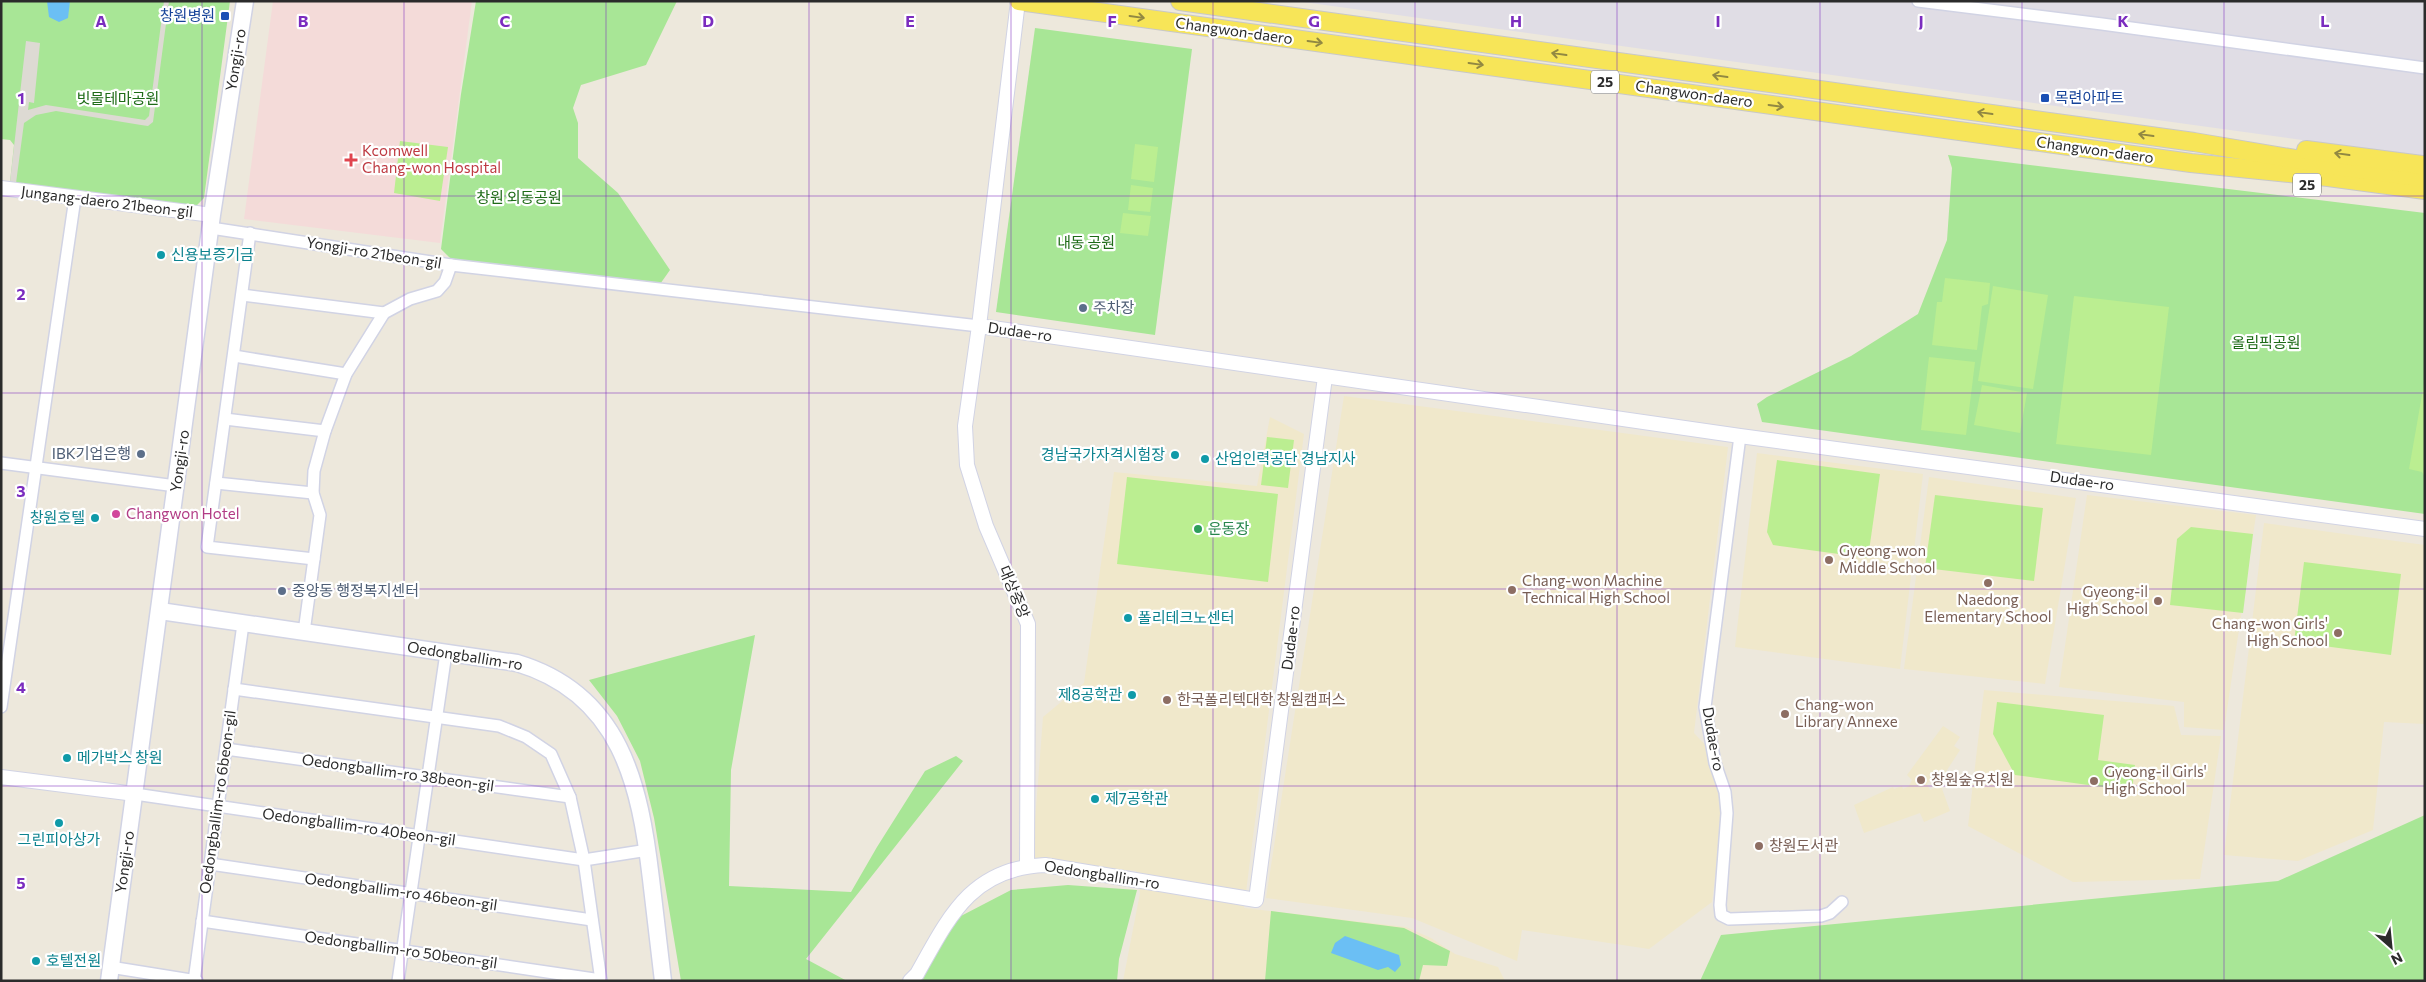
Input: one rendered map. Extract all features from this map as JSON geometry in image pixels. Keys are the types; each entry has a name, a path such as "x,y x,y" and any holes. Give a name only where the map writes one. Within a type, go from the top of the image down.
{"main road":[{"name":"Yongji-ro","path":"109,974 160,611 211,222 244,1"},
{"name":"Changwon-daero","path":"1018,1 2191,163 2328,177 2425,190"},
{"name":"Changwon-daero","path":"1180,1 2194,142 2331,165 2425,178"},
{"name":"Changwon-daero","path":"2194,142 2333,152 2425,165"},
{"name":"Changwon-daero","path":"2191,163 2325,188 2425,202"},
{"name":"Oedongballim-ro","path":"160,611 517,663 537,669 560,681 586,703 609,728 623,752 642,814 663,981"}],"street":[{"name":"Dudae-ro","path":"1018,1 979,326 1740,436 2425,529"},
{"path":"1918,1 2425,68"},
{"name":"Jungang-daero 21beon-gil","path":"1,188 74,198 211,222"},
{"path":"1,707 74,198"},
{"name":"Yongji-ro 21beon-gil","path":"211,222 250,233 451,265 446,282 437,291 410,299 384,313 346,374 325,431 314,471 313,494 320,515 304,632"},
{"path":"250,233 207,548 314,559"},
{"path":"451,265 979,326"},
{"path":"242,295 384,313"},
{"name":"대상중앙","path":"979,326 965,426 966,465 986,526 1028,624 1027,866"},
{"path":"234,356 346,374"},
{"name":"Dudae-ro","path":"1256,900 1325,377"},
{"path":"225,419 325,431"},
{"name":"Dudae-ro","path":"1740,436 1705,707 1715,762 1725,792 1727,813 1720,905 1721,915 1729,919 1821,916 1830,913 1842,902"},
{"path":"1,464 176,486"},
{"path":"216,483 313,494"},
{"name":"Oedongballim-ro 6beon-gil","path":"195,981 243,624"},
{"path":"398,981 446,653"},
{"path":"234,689 498,726 526,737 551,754 570,797 584,860 601,980"},
{"name":"Oedongballim-ro 38beon-gil","path":"226,748 570,797"},
{"path":"1,777 134,794"},
{"name":"Oedongballim-ro 40beon-gil","path":"134,794 584,860 648,850"},
{"name":"Oedongballim-ro 46beon-gil","path":"210,864 592,920"},
{"name":"Oedongballim-ro","path":"910,981 917,974 950,916 969,894 993,876 1027,866 1045,865 1256,900"},
{"name":"Oedongballim-ro 50beon-gil","path":"202,921 601,980"},
{"path":"109,974 195,981"}],"shaded area":[{"path":"164,1 169,1 153,122 148,126 56,111 36,115 24,123 16,183 10,182 26,41 40,43 34,103 29,102 28,110 46,105 145,120 149,116"},
{"name":"Kcomwell Chang-won Hospital","path":"273,1 472,1 440,243 244,219"},
{"path":"1296,1 2425,1 2425,157"},
{"name":"Chang-won Machine Technical High School","path":"1344,396 1728,447 1694,733 1709,749 1723,810 1712,902 1649,949 1522,930 1517,961 1412,918 1266,898"},
{"name":"한국폴리텍대학 창원캠퍼스","path":"1270,417 1304,434 1244,908 1406,927 1431,938 1455,954 1498,967 1505,981 1123,981 1140,893 1136,871 1032,860 1043,717 1084,683 1114,472 1257,486"},
{"name":"Gyeong-won Middle School","path":"1757,453 1923,474 1900,669 1735,647"},
{"name":"Naedong Elementary School","path":"1929,477 2076,498 2045,684 1904,669"},
{"name":"Gyeong-il High School","path":"2087,495 2256,515 2224,730 2184,727 2184,702 2059,687"},
{"name":"Chang-won Girls' High School","path":"2264,523 2425,545 2425,724 2384,722 2373,830 2298,861 2224,855"},
{"name":"Gyeong-il Girls' High School","path":"1984,690 2174,706 2181,735 2221,736 2200,879 2073,882 1968,826"},
{"name":"창원숲유치원","path":"1943,726 1960,737 1954,746 1960,750 1938,784 1932,779 1927,784 1930,790 1941,786 1950,811 1924,822 1920,813 1864,833 1854,805 1893,787 1894,789 1902,786 1903,789 1909,786 1912,780 1907,775"}],"green space":[{"name":"빗물테마공원","path":"1,1 230,1 204,198 197,205 186,207 10,182 14,145 10,140 1,139"},
{"name":"창원 외동공원","path":"476,1 677,1 646,65 581,85 573,108 578,123 578,158 618,193 670,270 658,287 454,262 441,249 461,94"},
{"name":"내동 공원","path":"1035,28 1192,49 1155,335 996,312"},
{"path":"400,141 448,147 440,201 394,193"},
{"path":"1135,144 1158,147 1154,182 1131,179"},
{"name":"올림픽공원","path":"1948,155 2425,213 2425,514 1762,422 1757,404 1767,397 1851,356 1918,314 1947,240 1952,168"},
{"path":"1131,185 1153,188 1150,212 1128,210"},
{"path":"1123,213 1151,216 1148,236 1120,233"},
{"path":"1945,278 1990,283 1988,304 1982,306 1977,350 1932,345 1937,302 1942,302"},
{"path":"1993,286 2048,295 2033,389 1978,381"},
{"path":"2074,296 2169,307 2151,455 2056,444"},
{"path":"1929,357 1975,362 1966,435 1921,430"},
{"path":"2425,378 2425,477 2422,472 2409,469"},
{"path":"1982,385 2027,393 2020,433 1974,425"},
{"path":"1267,437 1294,440 1288,488 1261,485"},
{"path":"1777,460 1880,474 1868,558 1773,545 1767,532"},
{"name":"운동장","path":"1127,477 1278,494 1268,582 1117,564"},
{"path":"1935,495 2043,508 2034,581 1925,568"},
{"path":"2191,527 2253,534 2243,613 2170,605 2177,539"},
{"path":"2304,562 2401,574 2391,655 2294,642"},
{"path":"755,635 731,770 729,886 851,892 925,771 956,756 963,761 806,959 847,981 681,981 654,818 640,761 617,716 589,680"},
{"path":"1997,702 2104,715 2098,760 2135,765 2132,791 2015,775 1993,734"},
{"path":"2425,815 2425,981 1700,981 1721,935 2278,881"},
{"path":"1068,885 1137,890 1119,959 1117,981 907,981 959,917 1011,890"},
{"path":"1271,911 1404,928 1450,951 1447,966 1423,965 1419,981 1265,981"}],"water":[{"path":"47,1 70,1 68,18 59,22 49,17"},
{"path":"1345,936 1399,955 1401,965 1395,972 1388,967 1378,970 1331,953 1335,943"}],"place":[{"name":"창원병원","path":"225,16"},
{"name":"목련아파트","path":"2045,98"},
{"name":"Kcomwell Chang-won Hospital","path":"351,160"},
{"name":"신용보증기금","path":"161,255"},
{"name":"주차장","path":"1083,308"},
{"name":"IBK기업은행","path":"141,454"},
{"name":"경남국가자격시험장","path":"1175,455"},
{"name":"산업인력공단 경남지사","path":"1205,459"},
{"name":"Changwon Hotel","path":"116,514"},
{"name":"창원호텔","path":"95,518"},
{"name":"운동장","path":"1198,529"},
{"name":"Gyeong-won Middle School","path":"1829,560"},
{"name":"Naedong Elementary School","path":"1988,583"},
{"name":"Chang-won Machine Technical High School","path":"1512,590"},
{"name":"중앙동 행정복지센터","path":"282,591"},
{"name":"Gyeong-il High School","path":"2158,601"},
{"name":"폴리테크노센터","path":"1128,618"},
{"name":"Chang-won Girls' High School","path":"2338,633"},
{"name":"제8공학관","path":"1132,695"},
{"name":"한국폴리텍대학 창원캠퍼스","path":"1167,700"},
{"name":"Chang-won Library Annexe","path":"1785,714"},
{"name":"메가박스 창원","path":"67,758"},
{"name":"창원숲유치원","path":"1921,780"},
{"name":"Gyeong-il Girls' High School","path":"2094,781"},
{"name":"제7공학관","path":"1095,799"},
{"name":"그린피아상가","path":"59,823"},
{"name":"창원도서관","path":"1759,846"},
{"name":"호텔전원","path":"36,961"}]}
